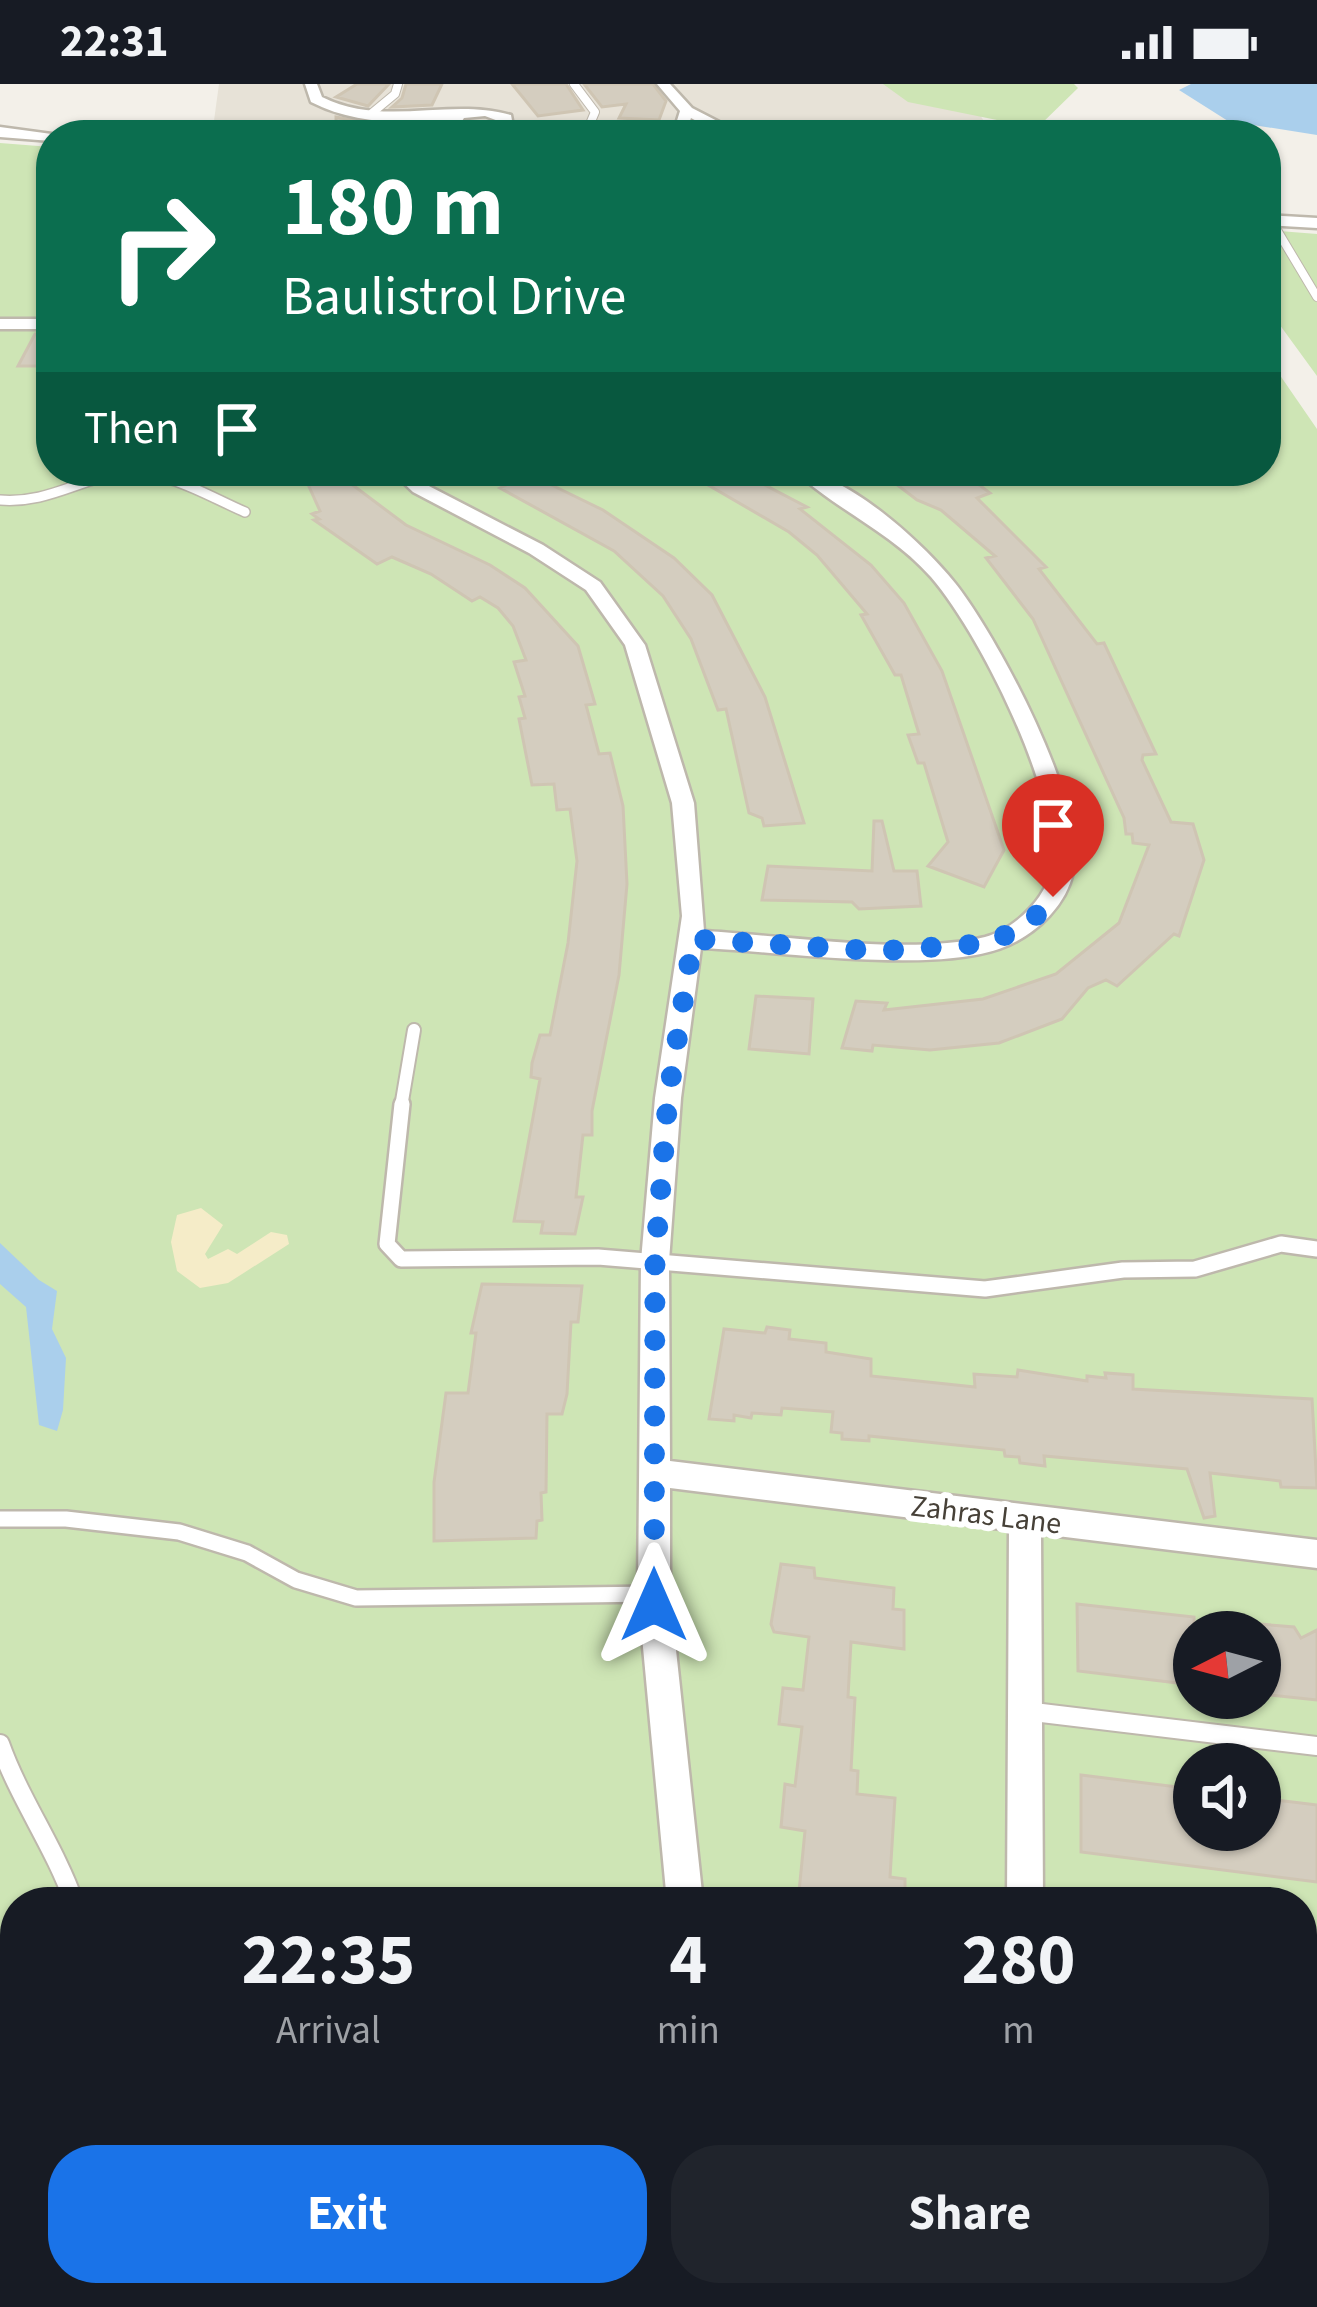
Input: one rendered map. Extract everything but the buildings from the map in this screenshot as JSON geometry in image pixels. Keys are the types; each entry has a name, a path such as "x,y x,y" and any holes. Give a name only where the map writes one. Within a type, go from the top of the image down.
{"street":[{"path":"311,84 311,94 322,104 371,113 421,118 502,115 519,120"},
{"path":"663,84 687,111 706,120"},
{"path":"684,120 687,111"},
{"path":"462,120 465,114"},
{"path":"502,115 505,120"},
{"path":"421,118 426,120"},
{"path":"0,132 36,135"},
{"path":"1281,221 1317,223"},
{"path":"0,324 36,324"},
{"path":"417,486 536,549 593,586 635,645 683,803 693,868 693,939 668,1098 655,1261 654,1594 684,1887"},
{"path":"693,939 832,950 914,951 992,943 1034,918 1053,897 1065,860 1040,767 982,638 951,589 873,514 827,486"},
{"name":"Zahras Lane","path":"655,1473 1317,1554"},
{"path":"1025,1520 1025,1887"}],"lane":[{"path":"371,113 398,91 398,84"},
{"path":"574,84 595,112 591,120"},
{"path":"1281,239 1317,297"},
{"path":"0,500 43,502 86,486"},
{"path":"184,486 245,512"},
{"path":"414,1030 402,1093 387,1244 391,1253 416,1260 574,1257 655,1261 985,1289 1123,1270 1195,1270 1281,1244 1317,1250"},
{"path":"0,1520 66,1519 178,1532 247,1553 296,1580 356,1598 654,1594"},
{"path":"1025,1711 1317,1746"},
{"path":"0,1744 18,1795 60,1863 69,1887"}],"shaded area":[{"path":"219,84 962,84 983,120 214,120"}],"green space":[{"path":"883,84 1074,84 1078,88 1045,120 997,120 908,102"},
{"path":"0,143 36,146 36,486 1281,486 1281,377 1317,429 1317,1887 0,1887"},
{"path":"1281,231 1317,234 1317,376 1281,327"}],"sand":[{"path":"201,1208 223,1225 205,1254 208,1259 228,1249 237,1254 271,1232 287,1235 289,1244 228,1283 200,1288 177,1271 171,1242 177,1215"}],"water":[{"path":"1191,84 1317,84 1317,135 1281,129 1281,120 1226,120 1179,90"},
{"path":"0,1243 57,1291 52,1329 66,1358 57,1431 39,1425 26,1307 0,1284"}],"route":[{"path":"654,1605 655,1261 668,1098 693,939 880,951 992,943 1034,918 1053,897"}]}
